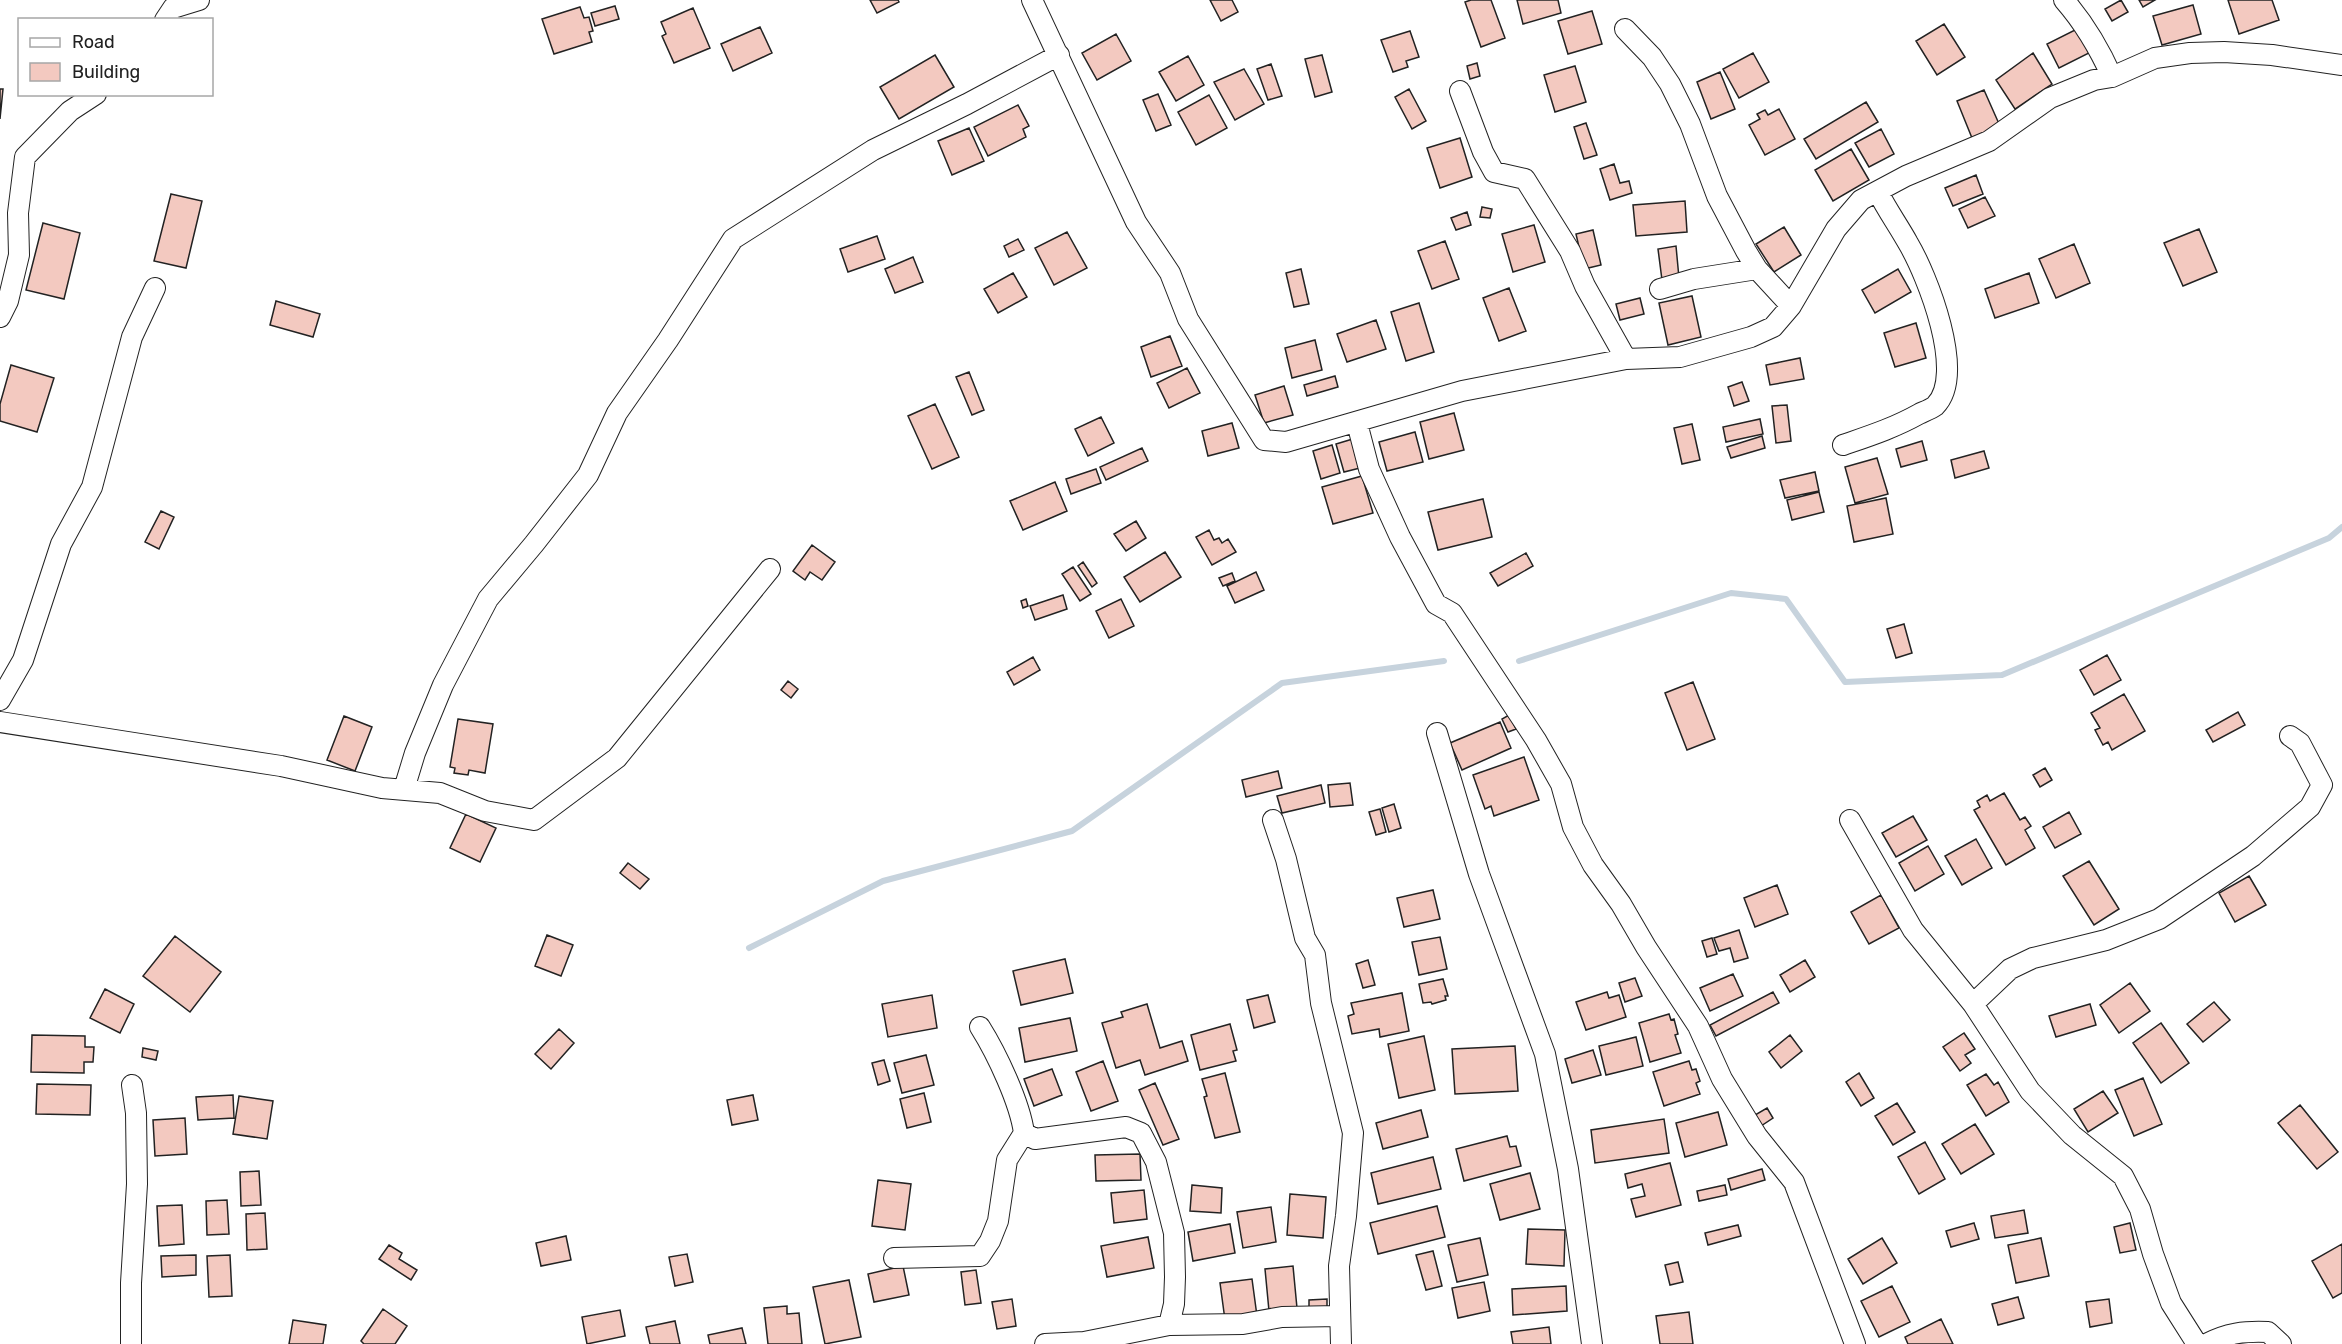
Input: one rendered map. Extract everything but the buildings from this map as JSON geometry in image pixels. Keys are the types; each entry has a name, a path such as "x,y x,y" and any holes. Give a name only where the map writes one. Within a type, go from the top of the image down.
{"street":[{"path":"1032,0 1136,222 1170,273 1188,319 1264,440 1286,442 1462,391 1626,359 1680,357 1751,337 1773,327 1791,306 1836,229 1861,200 1906,176 1989,141 2050,98 2094,80 2112,77 2155,58 2190,52 2224,52 2272,55 2342,65"},
{"path":"2064,0 2082,20 2097,44 2112,77"},
{"path":"166,18 173,8 188,2"},
{"path":"1625,29 1652,57 1670,84 1690,124 1717,196 1757,269 1791,306"},
{"path":"404,789 415,753 443,685 488,599 588,475 617,413 733,239 873,150 1059,55"},
{"path":"1460,91 1483,152 1494,172 1525,179 1570,251 1585,286 1626,359"},
{"path":"0,317 8,301 19,255 9,209 25,157 70,111 93,96"},
{"path":"1843,446 1900,425 1935,406 1947,387 1947,363 1941,328 1927,285 1908,244 1878,192"},
{"path":"1660,289 1694,279 1757,269"},
{"path":"0,700 23,660 61,544 92,487 132,337 155,288"},
{"path":"1357,423 1374,478 1400,537 1436,604 1452,613 1536,740 1561,784 1573,827 1593,865 1621,904 1646,947 1698,1026 1722,1079 1757,1136 1794,1182 1855,1344"},
{"path":"0,722 281,766 382,788 440,793 485,811 534,820 617,758 770,569"},
{"path":"1437,733 1479,874 1545,1054 1568,1169 1592,1344"},
{"path":"1973,1004 2010,969 2033,958 2106,940 2159,919 2253,855 2310,807 2322,785 2300,743 2290,736"},
{"path":"1273,820 1286,859 1305,938 1315,955 1321,1003 1353,1133 1347,1216 1339,1266 1341,1344"},
{"path":"1850,820 1913,930 1973,1004 2030,1091 2072,1135 2123,1176 2140,1209 2171,1303 2197,1344"},
{"path":"980,1027 1005,1077 1024,1134 1035,1139 1126,1127 1142,1133 1156,1162 1174,1233 1176,1277 1174,1304 1169,1325"},
{"path":"131,1344 130,1283 137,1184 136,1113 132,1085"},
{"path":"894,1258 980,1256 990,1241 998,1221 1007,1160 1024,1134"},
{"path":"1045,1344 1084,1342 1169,1325 1243,1324 1282,1317 1339,1317"},
{"path":"2206,1344 2222,1336 2244,1331 2268,1332 2281,1344"}],"waterway":[{"path":"1519,661 1731,593 1786,599 1845,682 2002,675 2329,538 2342,527"},
{"path":"749,948 883,881 1072,831 1282,683 1444,661"}]}
